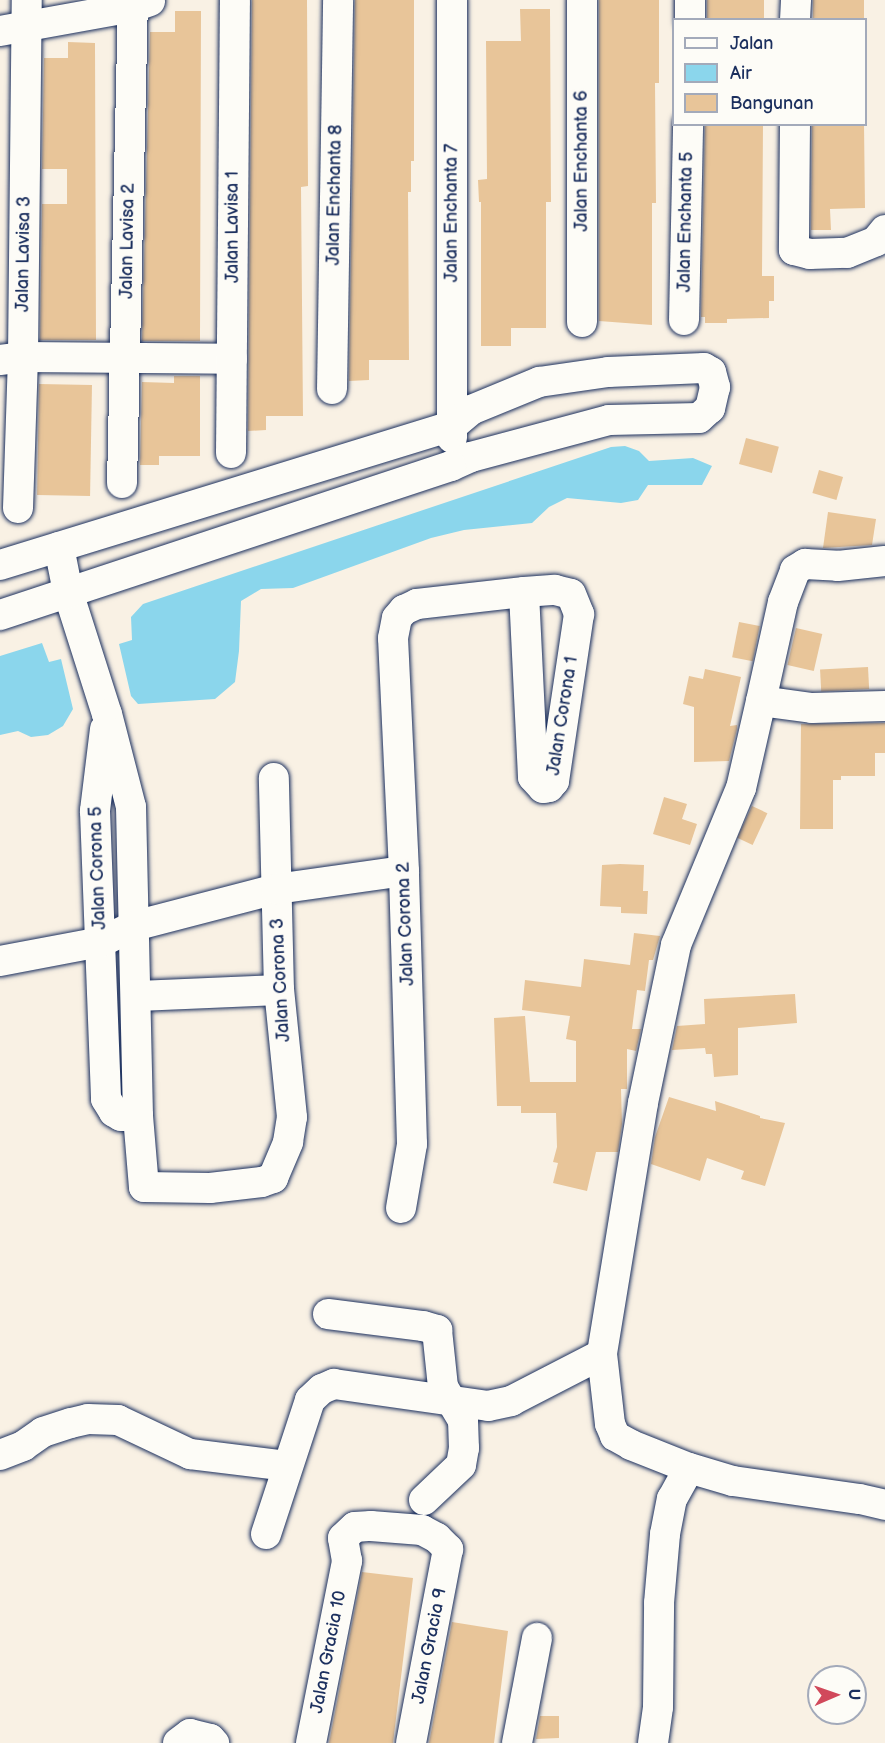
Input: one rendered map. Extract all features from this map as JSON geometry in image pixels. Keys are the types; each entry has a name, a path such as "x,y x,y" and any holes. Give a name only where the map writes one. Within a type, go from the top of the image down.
{"street":[{"name":"Jalan Lavisa 1","path":"231,453 235,0"},
{"name":"Jalan Enchanta 8","path":"332,389 338,0"},
{"name":"Jalan Enchanta 7","path":"452,0 461,418"},
{"name":"Jalan Enchanta 7","path":"461,418 472,0"},
{"name":"Jalan Enchanta 6","path":"582,0 582,322"},
{"path":"690,0 690,18"},
{"path":"795,18 796,0"},
{"path":"18,20 140,2"},
{"name":"Jalan Lavisa 2","path":"122,483 140,2"},
{"name":"Jalan Lavisa 3","path":"18,20 11,358 18,508"},
{"name":"Jalan Enchanta 5","path":"684,320 688,126"},
{"path":"795,126 795,250 810,254 847,253 876,241 885,230"},
{"path":"11,358 232,359"},
{"path":"0,565 461,418 539,382 608,372 704,368 711,372 715,387 710,408 699,418 609,420 461,462 0,615"},
{"path":"461,418 461,462"},
{"path":"58,547 68,592 107,714"},
{"path":"885,561 838,566 805,564 795,570 783,602 741,788 676,945 643,1103 602,1354 607,1409 615,1436 631,1445 689,1468 733,1480 860,1499 885,1505"},
{"name":"Jalan Corona 1","path":"555,590 572,594 579,614 554,781 549,787 543,788 533,777 524,592 555,590"},
{"name":"Jalan Corona 2","path":"401,1208 412,1144 404,871 393,638 397,618 404,610 417,604 524,592"},
{"path":"761,701 812,708 885,706"},
{"name":"Jalan Corona 5","path":"107,714 132,807 138,996 138,1116 144,1187"},
{"name":"Jalan Corona 5","path":"107,714 94,811 106,1099 114,1112 121,1116 138,1116"},
{"name":"Jalan Corona 3","path":"144,1187 210,1188 250,1185 273,1178 288,1142 292,1117 279,990 274,778"},
{"path":"0,962 101,942 134,926 276,889 404,871"},
{"path":"138,996 279,990"},
{"path":"328,1314 423,1326 437,1330 443,1387 463,1420 464,1448 461,1466 424,1500"},
{"path":"266,1534 309,1400 322,1389 334,1384 488,1406 502,1404 602,1354"},
{"path":"0,1455 23,1446 43,1432 71,1423 88,1419 118,1420 190,1454 286,1466"},
{"path":"653,1743 658,1707 659,1603 665,1534 672,1499 689,1468"},
{"name":"Jalan Gracia 10","path":"311,1743 346,1561 343,1538 354,1527 422,1530 437,1538 448,1549"},
{"name":"Jalan Gracia 9","path":"411,1743 448,1549"},
{"path":"517,1743 537,1638"},
{"path":"178,1743 190,1734 210,1738 214,1743"}],"water":[{"path":"625,446 639,451 649,461 693,458 712,466 702,485 648,485 638,500 621,503 567,498 549,507 532,523 464,530 431,538 293,588 261,589 241,601 235,682 215,699 138,704 131,696 119,644 132,640 131,617 143,604 611,447"},
{"path":"42,643 49,662 61,659 73,709 63,726 48,735 31,737 18,731 0,735 0,656"}],"building":[{"path":"252,0 307,0 308,186 301,187 303,416 266,416 266,430 248,431"},
{"path":"355,0 414,0 414,161 411,161 411,192 408,192 409,360 369,360 369,380 349,381"},
{"path":"599,0 659,0 659,83 655,83 656,203 652,203 652,325 599,321"},
{"path":"707,0 764,0 764,18 707,18"},
{"path":"813,0 864,0 864,18 813,18"},
{"path":"520,9 550,9 551,202 546,202 546,328 511,328 511,346 481,346 481,202 479,202 478,180 487,179 486,41 521,41"},
{"path":"175,11 201,11 200,341 142,341 150,32 175,32"},
{"path":"68,42 95,43 96,340 40,340 42,204 67,204 67,169 42,169 44,58 68,58"},
{"path":"705,126 763,126 762,276 774,276 774,301 769,301 769,318 727,319 727,323 705,323 705,317 701,317"},
{"path":"812,126 864,126 865,208 830,209 831,230 811,230"},
{"path":"174,376 200,376 200,456 159,456 159,465 140,465 142,382 174,383"},
{"path":"39,384 92,385 90,496 37,495"},
{"path":"746,438 779,447 772,473 739,464"},
{"path":"819,470 843,477 836,500 812,493"},
{"path":"828,512 876,519 872,545 823,548"},
{"path":"739,622 760,626 753,661 732,657"},
{"path":"796,628 822,634 814,671 787,665"},
{"path":"868,667 869,689 821,691 820,670"},
{"path":"705,669 741,677 730,726 737,725 737,729 729,761 694,762 694,707 683,704 689,676 703,679"},
{"path":"885,723 885,753 875,753 875,776 841,776 841,780 833,780 833,829 800,829 801,724"},
{"path":"664,797 687,804 682,819 697,824 690,845 653,834"},
{"path":"752,806 767,813 753,845 737,838"},
{"path":"602,865 644,865 643,891 648,891 647,914 621,913 621,907 600,906"},
{"path":"634,933 660,936 653,960 649,960 645,991 637,990 632,1029 641,1029 636,1051 627,1049 627,1089 621,1089 622,1124 618,1152 596,1152 587,1191 553,1183 558,1163 553,1162 557,1147 556,1113 521,1113 521,1106 497,1106 494,1018 525,1016 530,1082 576,1082 576,1041 566,1039 570,1016 522,1010 525,980 581,987 584,959 630,965"},
{"path":"795,994 797,1023 738,1028 738,1075 714,1077 712,1054 706,1054 705,1048 672,1050 677,1026 705,1024 704,999"},
{"path":"669,1097 716,1111 715,1101 760,1116 760,1118 785,1123 765,1186 741,1179 744,1171 707,1158 700,1181 651,1164 655,1137"},
{"path":"362,1572 413,1578 393,1743 329,1743"},
{"path":"452,1622 508,1631 494,1743 429,1743"},
{"path":"540,1716 559,1716 559,1738 536,1739"}]}
